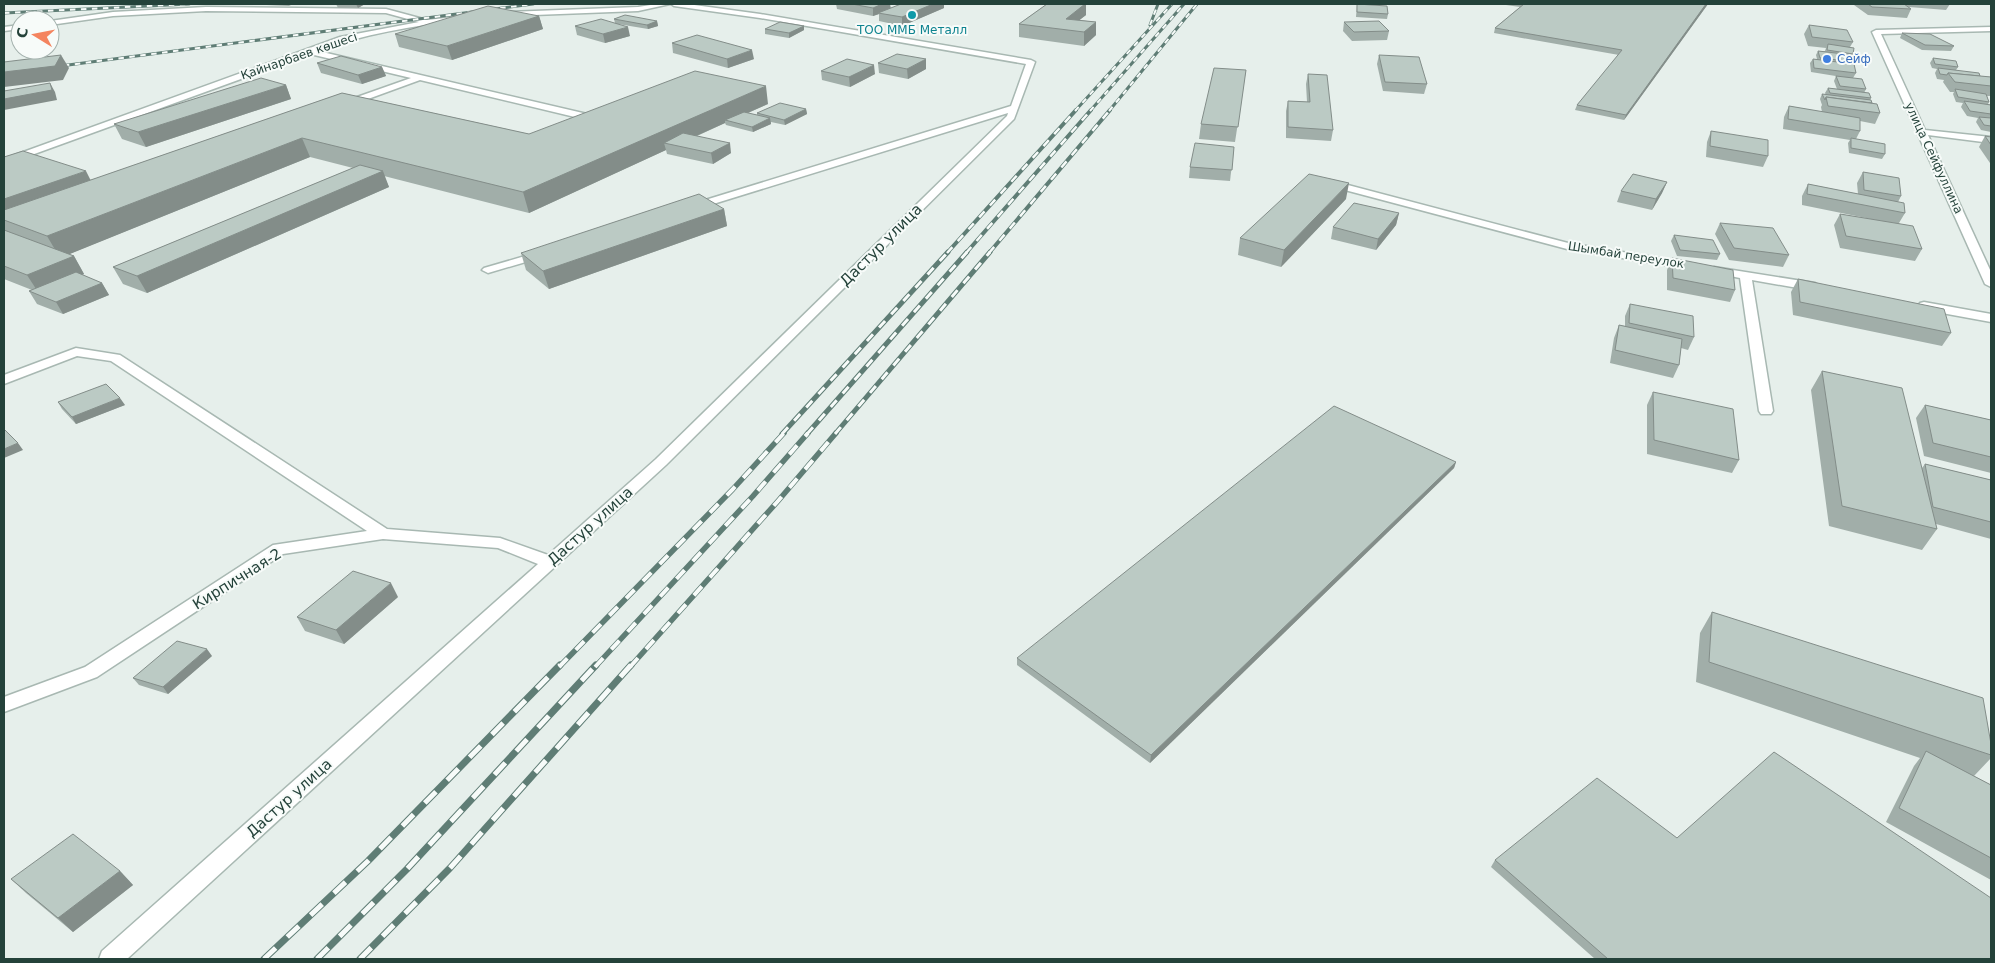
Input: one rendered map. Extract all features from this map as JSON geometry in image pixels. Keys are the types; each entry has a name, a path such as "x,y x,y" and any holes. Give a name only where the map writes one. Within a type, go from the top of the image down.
{"street":[{"path":"500,14 638,9 667,4"},
{"name":"Дастур улица","path":"110,959 661,462 1011,117 1031,62 760,16 674,4"},
{"path":"60,22 113,14 206,9 386,11 428,22"},
{"name":"Қайнарбаев көшесі","path":"4,162 343,39 428,22 472,16"},
{"name":"улица Сейфуллина","path":"1991,29 1876,32 1991,284"},
{"path":"309,51 600,120"},
{"path":"335,108 420,77"},
{"path":"686,209 1014,108"},
{"path":"1922,132 1991,140"},
{"name":"Шымбай переулок","path":"1324,182 1567,246 1824,288"},
{"path":"488,270 554,250"},
{"path":"1745,274 1766,411"},
{"path":"1913,304 1991,318"},
{"path":"4,380 76,352 115,358 383,534"},
{"name":"Кирпичная-2","path":"4,705 91,672 279,550 383,534 500,542 550,562"}],"building":[{"path":"852,4 882,4 873,8"},
{"path":"901,4 933,4 902,17 878,13"},
{"path":"1047,4 1085,4 1066,19 1096,22 1084,32 1019,24"},
{"path":"1357,4 1387,6 1388,14 1357,12"},
{"path":"1524,4 1706,4 1626,115 1577,105 1622,50 1495,28"},
{"path":"1868,4 1904,4 1911,9 1872,7"},
{"path":"488,6 539,16 447,46 395,34"},
{"path":"625,15 657,21 647,25 614,19"},
{"path":"601,19 628,27 603,34 575,26"},
{"path":"1379,21 1389,31 1354,32 1344,22"},
{"path":"780,22 804,26 789,33 765,29"},
{"path":"1809,25 1847,30 1853,42 1812,37"},
{"path":"1902,33 1930,34 1954,46 1925,45"},
{"path":"697,35 752,50 727,59 672,43"},
{"path":"1828,44 1854,48 1853,54 1827,50"},
{"path":"1818,51 1853,55 1856,62 1820,58"},
{"path":"897,54 926,59 907,69 878,63"},
{"path":"1379,55 1419,57 1427,84 1385,82"},
{"path":"341,56 382,67 358,75 317,63"},
{"path":"1933,58 1956,61 1958,67 1935,64"},
{"path":"847,59 874,65 849,77 821,71"},
{"path":"1813,59 1854,64 1856,73 1814,68"},
{"path":"58,60 55,66 4,72 4,62"},
{"path":"1214,68 1246,70 1238,127 1201,124"},
{"path":"1938,68 1979,73 1980,76 1940,74"},
{"path":"695,71 766,86 523,192 302,138 47,236 4,220 4,210 342,93 529,134"},
{"path":"1948,73 1991,77 1991,86 1955,82"},
{"path":"1308,74 1327,75 1333,130 1288,127 1288,101 1310,102"},
{"path":"1836,76 1862,79 1866,89 1840,86"},
{"path":"261,78 286,85 138,132 114,124"},
{"path":"50,83 52,90 4,99 4,91"},
{"path":"1828,88 1869,93 1871,98 1830,93"},
{"path":"1955,89 1986,94 1989,102 1958,97"},
{"path":"1822,94 1871,100 1872,103 1826,97 1825,100"},
{"path":"1826,97 1877,104 1880,113 1828,106"},
{"path":"1964,101 1991,105 1991,114 1970,111"},
{"path":"780,103 806,109 784,120 757,113"},
{"path":"1789,106 1860,118 1860,131 1788,119"},
{"path":"744,112 770,118 752,127 725,120"},
{"path":"1979,117 1991,118 1991,126 1984,125"},
{"path":"1711,131 1768,140 1768,156 1710,146"},
{"path":"683,133 730,143 711,153 664,143"},
{"path":"1985,136 1991,137 1991,145"},
{"path":"1851,138 1885,144 1885,154 1851,148"},
{"path":"1195,143 1234,147 1232,170 1190,167"},
{"path":"23,151 86,171 4,199 4,157"},
{"path":"360,165 383,171 137,276 113,267"},
{"path":"1863,172 1899,178 1901,196 1864,190"},
{"path":"1309,174 1349,183 1284,250 1240,238"},
{"path":"1633,174 1667,182 1656,199 1621,191"},
{"path":"1808,184 1904,203 1905,213 1807,194"},
{"path":"699,194 724,209 543,271 521,253"},
{"path":"1354,203 1399,213 1378,239 1333,227"},
{"path":"1840,214 1913,226 1922,249 1846,236"},
{"path":"1720,223 1773,228 1789,255 1734,248"},
{"path":"4,230 74,256 27,275 4,266"},
{"path":"1674,235 1713,240 1720,254 1680,250"},
{"path":"1672,258 1733,270 1735,290 1673,278"},
{"path":"76,272 102,283 56,302 29,291"},
{"path":"1798,279 1944,309 1951,333 1800,302"},
{"path":"1630,304 1693,316 1694,337 1629,323"},
{"path":"1619,325 1682,339 1679,365 1615,350"},
{"path":"1822,371 1902,388 1937,529 1842,506"},
{"path":"106,384 120,398 72,417 58,402"},
{"path":"1653,392 1733,409 1739,460 1654,440"},
{"path":"1925,405 1991,420 1991,457 1933,443"},
{"path":"1334,406 1456,462 1151,755 1017,658"},
{"path":"4,429 18,443 4,449"},
{"path":"1925,464 1991,480 1991,522 1933,507"},
{"path":"353,571 391,583 336,630 297,617"},
{"path":"1712,612 1983,698 1991,744 1991,755 1709,662"},
{"path":"177,641 207,649 163,687 133,678"},
{"path":"1926,751 1991,785 1991,858 1899,808"},
{"path":"1774,752 1991,898 1991,959 1608,959 1495,860 1597,778 1677,838"},
{"path":"73,834 120,871 58,918 11,879"}],"railway":[{"path":"4,13 189,4"},
{"path":"53,67 533,4"},
{"path":"1150,25 1158,4"},
{"path":"1075,111 1172,4"},
{"path":"1090,111 1184,4"},
{"path":"1109,111 1197,4"},
{"path":"947,253 1076,110"},
{"path":"966,253 1091,110"},
{"path":"989,253 1110,110"},
{"path":"782,434 948,252"},
{"path":"807,434 967,252"},
{"path":"835,434 990,252"},
{"path":"559,667 733,489 784,433"},
{"path":"595,667 753,496 808,433"},
{"path":"630,667 836,433"},
{"path":"264,959 368,861 560,665"},
{"path":"317,959 407,869 596,665"},
{"path":"360,959 450,868 631,665"}],"place":[{"name":"ТОО ММБ Металл","path":"912,15"},
{"name":"Сейф","path":"1827,59"}]}
